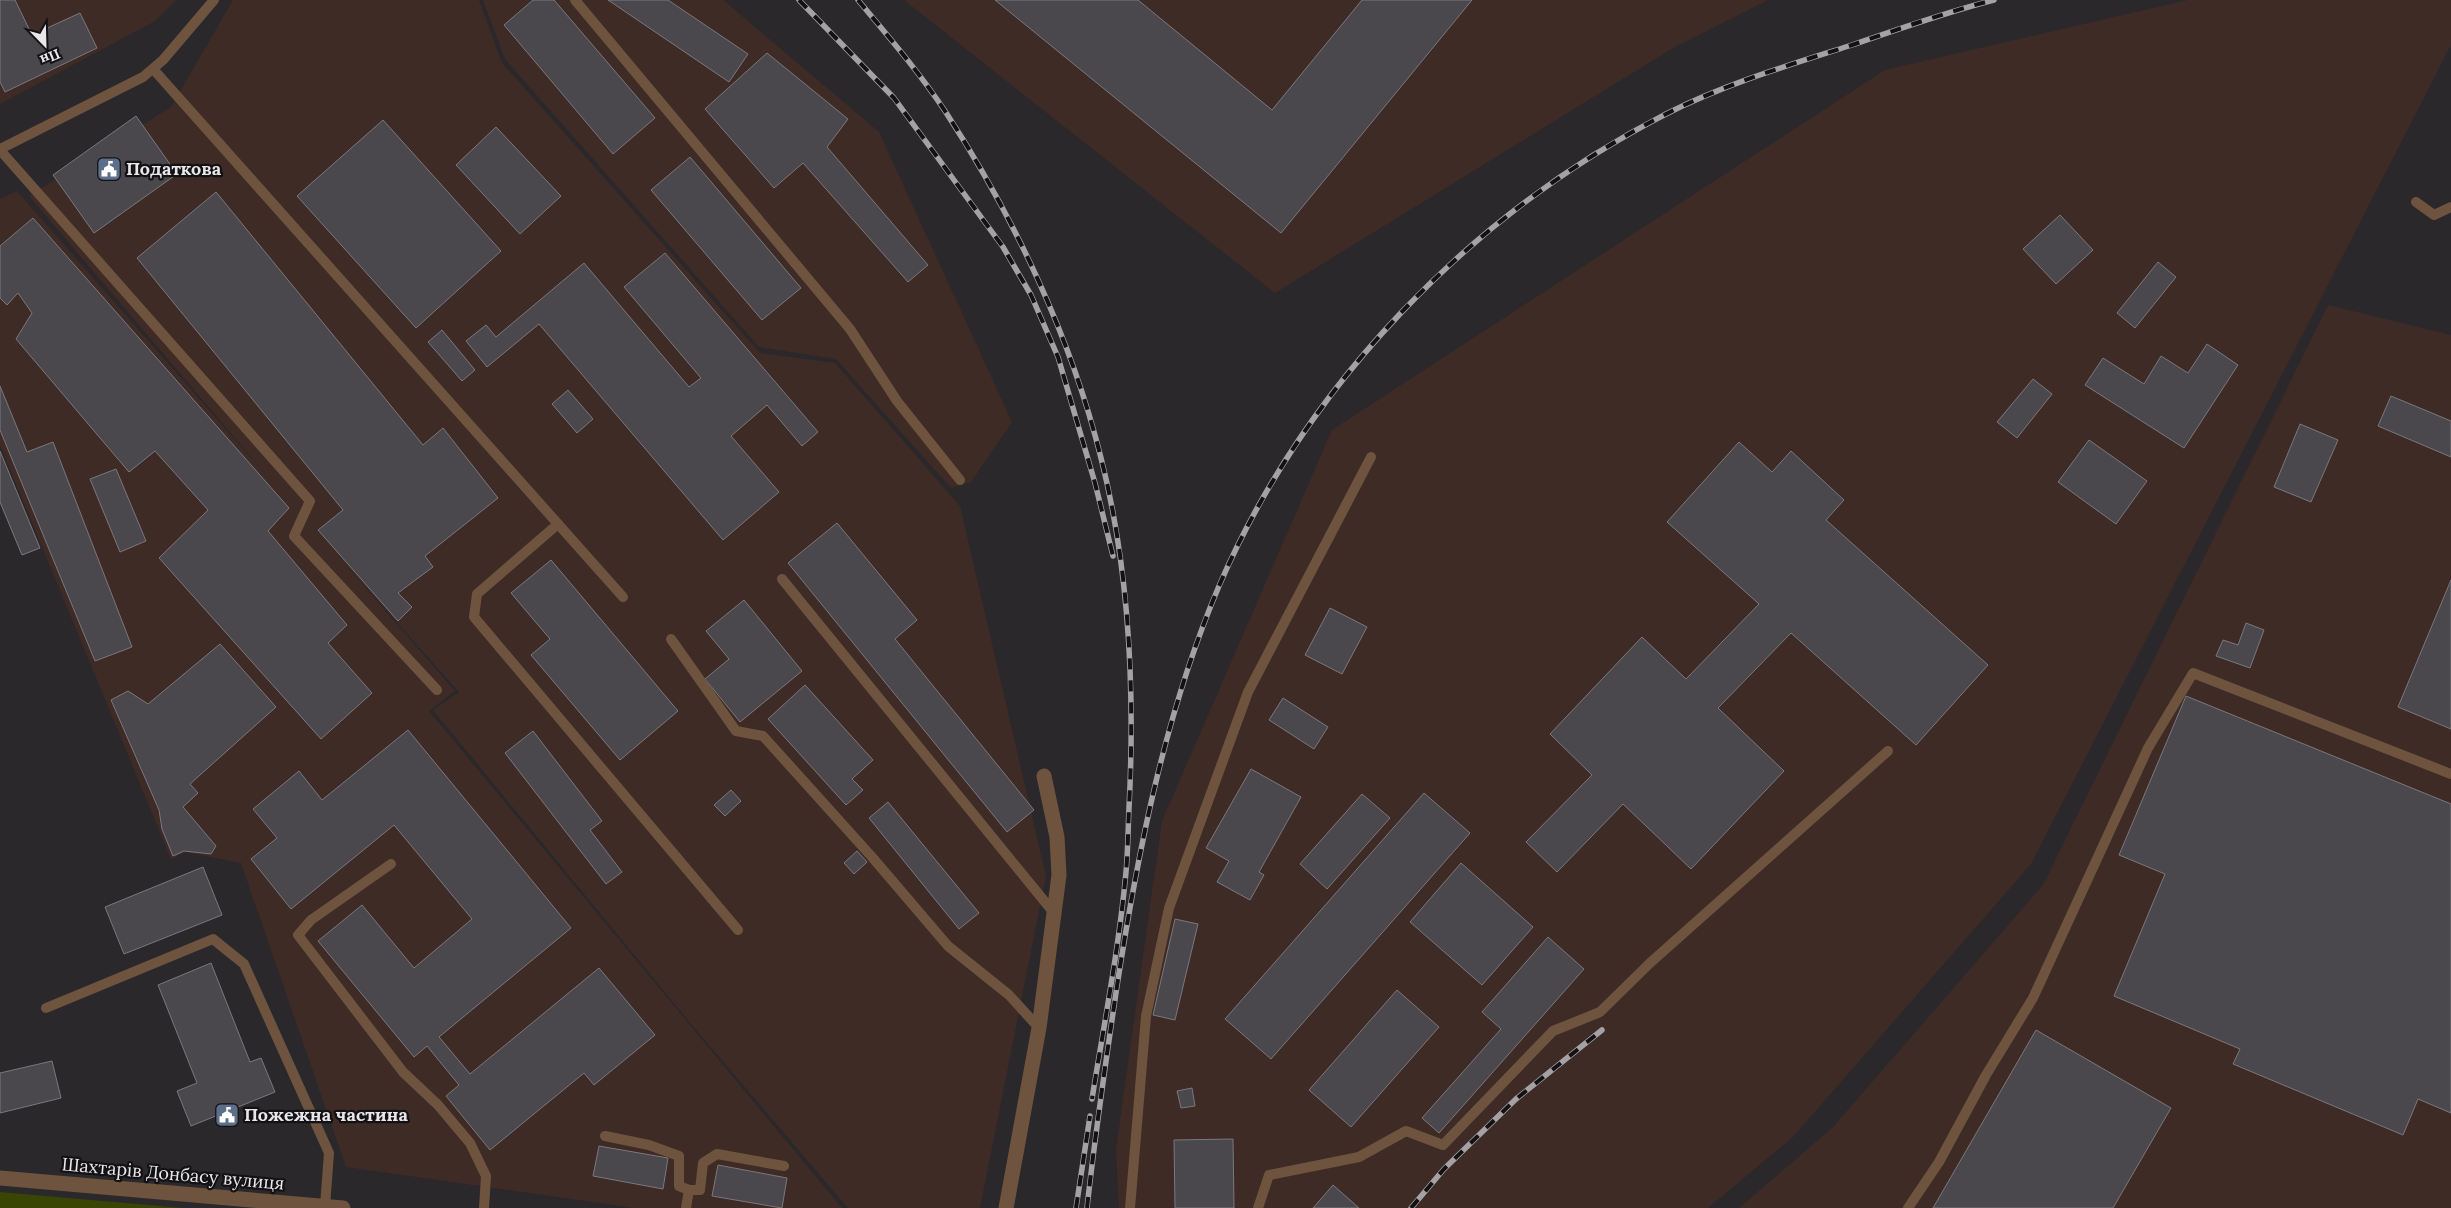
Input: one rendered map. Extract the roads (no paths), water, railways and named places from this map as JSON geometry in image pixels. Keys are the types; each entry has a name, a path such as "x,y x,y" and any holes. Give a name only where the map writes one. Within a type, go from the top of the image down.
{"street":[{"path":"1006,1208 1039,1028 1059,875 1057,837 1044,776"},
{"name":"Шахтарів Донбасу вулиця","path":"0,1178 343,1208"}],"lane":[{"path":"214,0 154,70 131,84 0,150 310,501 294,536 437,690"},
{"path":"575,0 850,329 897,401 960,480"},
{"path":"154,70 624,597"},
{"path":"2416,202 2434,214 2451,206"},
{"path":"1130,1208 1146,1016 1169,908 1248,692 1370,457"},
{"path":"558,524 477,594 474,617 738,930"},
{"path":"782,579 1054,914"},
{"path":"671,640 736,731 763,736 872,857 948,946 1009,995 1039,1028"},
{"path":"1908,1208 1939,1162 1986,1075 2032,998 2148,748 2193,673 2451,774"},
{"path":"1258,1208 1269,1175 1359,1157 1406,1131 1443,1145 1553,1031 1600,1012 1650,963 1888,751"},
{"path":"391,864 311,920 298,935 403,1072 438,1105 470,1144 486,1176 484,1208"},
{"path":"46,1008 213,939 244,964 329,1154 325,1206"},
{"path":"605,1136 649,1145 679,1156 679,1186 688,1190 700,1190 703,1163 716,1154 784,1166"},
{"path":"686,1208 688,1190"}],"railway":[{"path":"799,0 894,98 1003,247 1031,295 1058,357 1095,483 1113,556"},
{"path":"858,0 914,68 945,111 994,192 1016,235 1037,278 1074,367 1101,458 1111,501 1124,588 1128,632 1131,764 1123,900 1092,1099"},
{"path":"1087,1208 1109,1042 1134,884 1156,783 1183,683 1219,586 1255,512 1298,441 1347,374 1402,312 1462,254 1526,202 1594,155 1666,114 1734,84 1923,21 1994,0"},
{"path":"1411,1208 1444,1169 1516,1099 1602,1030"},
{"path":"1076,1208 1090,1116"}],"place":[{"name":"Податкова","path":"109,169"},
{"name":"Пожежна частина","path":"227,1115"}]}
